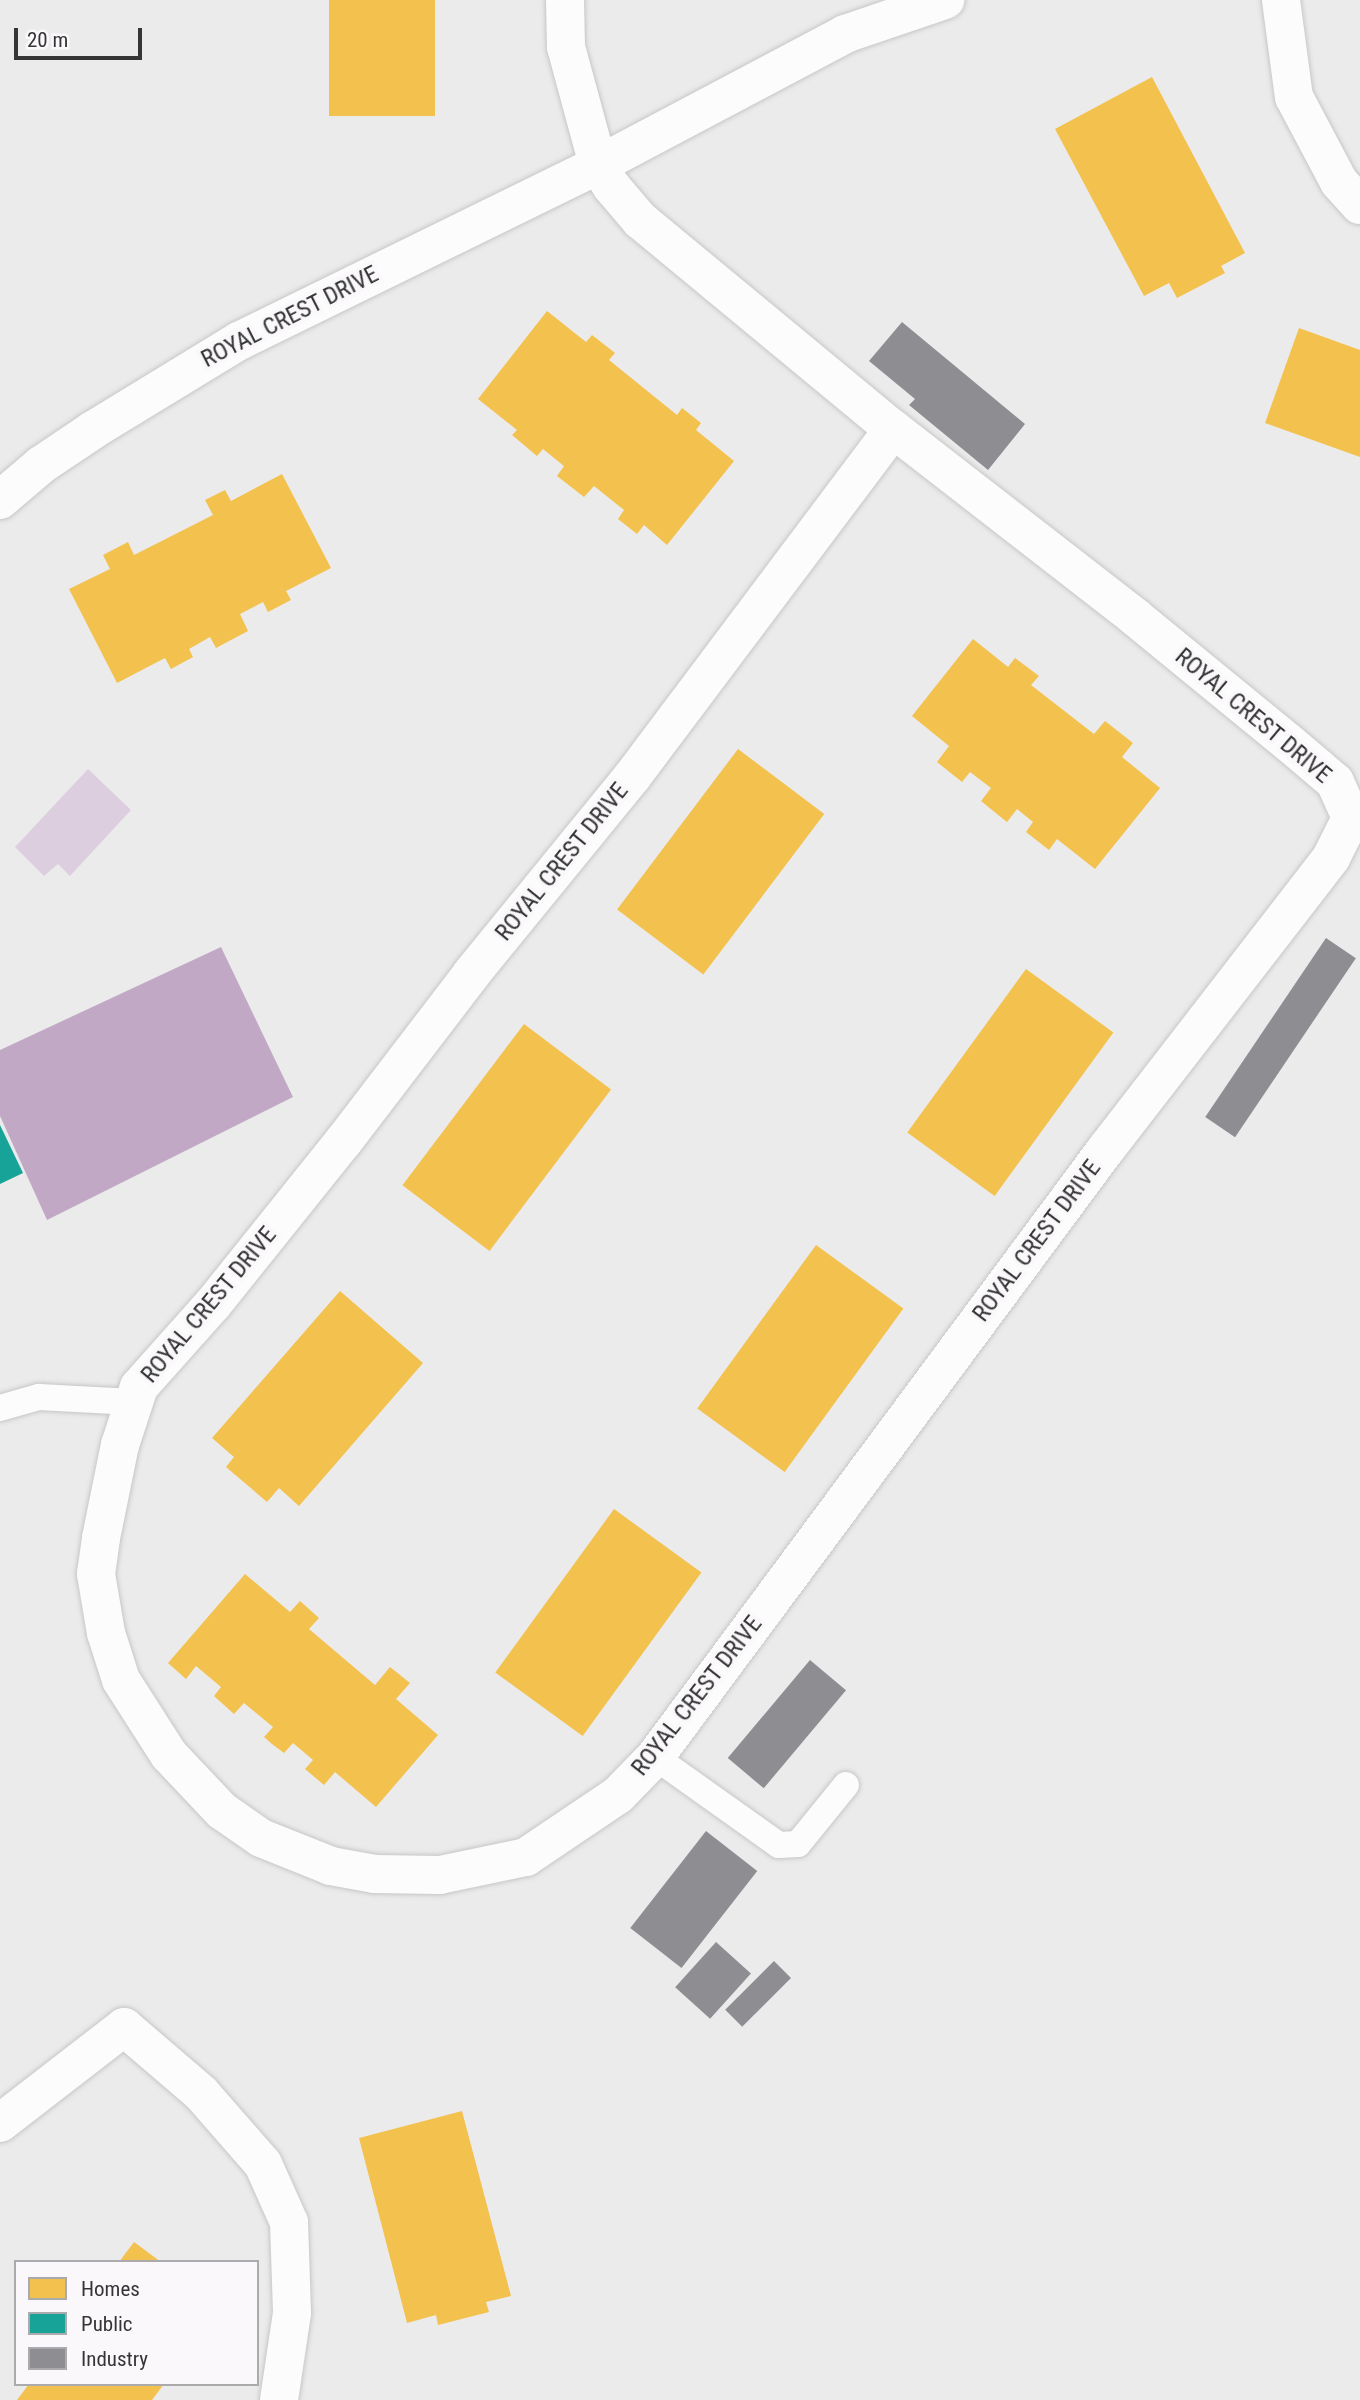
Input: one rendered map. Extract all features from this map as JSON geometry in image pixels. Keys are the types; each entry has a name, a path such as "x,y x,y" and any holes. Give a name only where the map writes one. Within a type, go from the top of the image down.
{"street":[{"name":"ROYAL CREST DRIVE","path":"565,0 566,47 598,165 611,186 640,220 893,429 1135,617 1335,782 1350,818 1331,858 1106,1149 654,1758 618,1795 526,1857 440,1875 376,1874 331,1866 251,1832 202,1793 169,1755 121,1680 106,1633 96,1574 109,1496 132,1402 139,1387 230,1282 343,1142 472,973 632,777 893,429"},
{"name":"ROYAL CREST DRIVE","path":"0,500 41,465 93,430 239,341 598,165 845,34 945,0"},
{"path":"1281,0 1294,97 1339,183 1360,205"},
{"path":"0,2123 124,2027 201,2092 263,2164 289,2222 292,2313 279,2400"}],"lane":[{"path":"0,1408 39,1397 132,1402"},
{"path":"654,1758 779,1845 797,1844 846,1785"}],"shaded area":[{"path":"88,769 131,810 70,876 58,864 44,876 15,847"},
{"path":"221,947 293,1097 47,1220 0,1116 0,1050"}],"building: Homes":[{"path":"329,0 435,0 435,116 329,116"},
{"path":"1152,77 1245,253 1221,266 1225,273 1177,298 1169,283 1144,296 1055,129"},
{"path":"547,311 586,342 592,335 615,353 609,360 677,415 682,408 701,423 696,430 734,461 667,545 644,525 637,534 618,519 624,510 594,486 584,497 557,476 564,466 543,449 537,456 512,435 517,430 478,399"},
{"path":"1299,328 1360,350 1360,457 1265,423"},
{"path":"282,474 331,568 286,591 291,600 268,612 263,602 240,614 248,631 216,648 210,637 189,649 193,657 171,669 165,658 117,683 69,589 110,569 103,555 128,542 134,555 213,515 205,500 225,490 231,501"},
{"path":"973,639 1008,667 1015,658 1039,676 1031,685 1094,734 1105,721 1133,743 1122,757 1160,788 1095,869 1057,839 1049,850 1026,832 1033,822 1017,809 1007,822 981,801 991,788 970,772 962,782 937,762 949,746 912,716"},
{"path":"738,749 824,814 703,975 617,910"},
{"path":"1026,969 1113,1032 995,1196 907,1132"},
{"path":"524,1024 611,1090 489,1251 402,1185"},
{"path":"816,1245 903,1308 785,1472 697,1408"},
{"path":"340,1291 423,1363 299,1506 279,1488 267,1502 226,1467 234,1457 212,1438"},
{"path":"614,1509 701,1572 583,1736 495,1672"},
{"path":"245,1574 290,1612 300,1601 319,1618 309,1629 375,1685 390,1667 410,1683 396,1699 438,1735 376,1807 335,1772 324,1785 305,1769 313,1760 293,1743 284,1753 272,1744 264,1737 273,1727 244,1703 234,1714 214,1696 221,1687 196,1666 186,1679 168,1663"},
{"path":"462,2111 511,2296 486,2302 489,2312 438,2325 436,2315 407,2323 359,2138"},
{"path":"134,2242 158,2260 120,2260"},
{"path":"28,2386 162,2386 152,2400 17,2400"}],"building: Public":[{"path":"0,1125 23,1173 0,1184"}],"building: Industry":[{"path":"902,322 1025,424 988,470 909,405 915,399 869,361"},
{"path":"1326,938 1356,958 1235,1137 1205,1117"},
{"path":"810,1660 846,1690 764,1788 728,1758"},
{"path":"706,1831 757,1871 681,1968 630,1928"},
{"path":"716,1942 751,1973 710,2019 675,1987"},
{"path":"774,1961 791,1978 742,2027 725,2010"}]}
